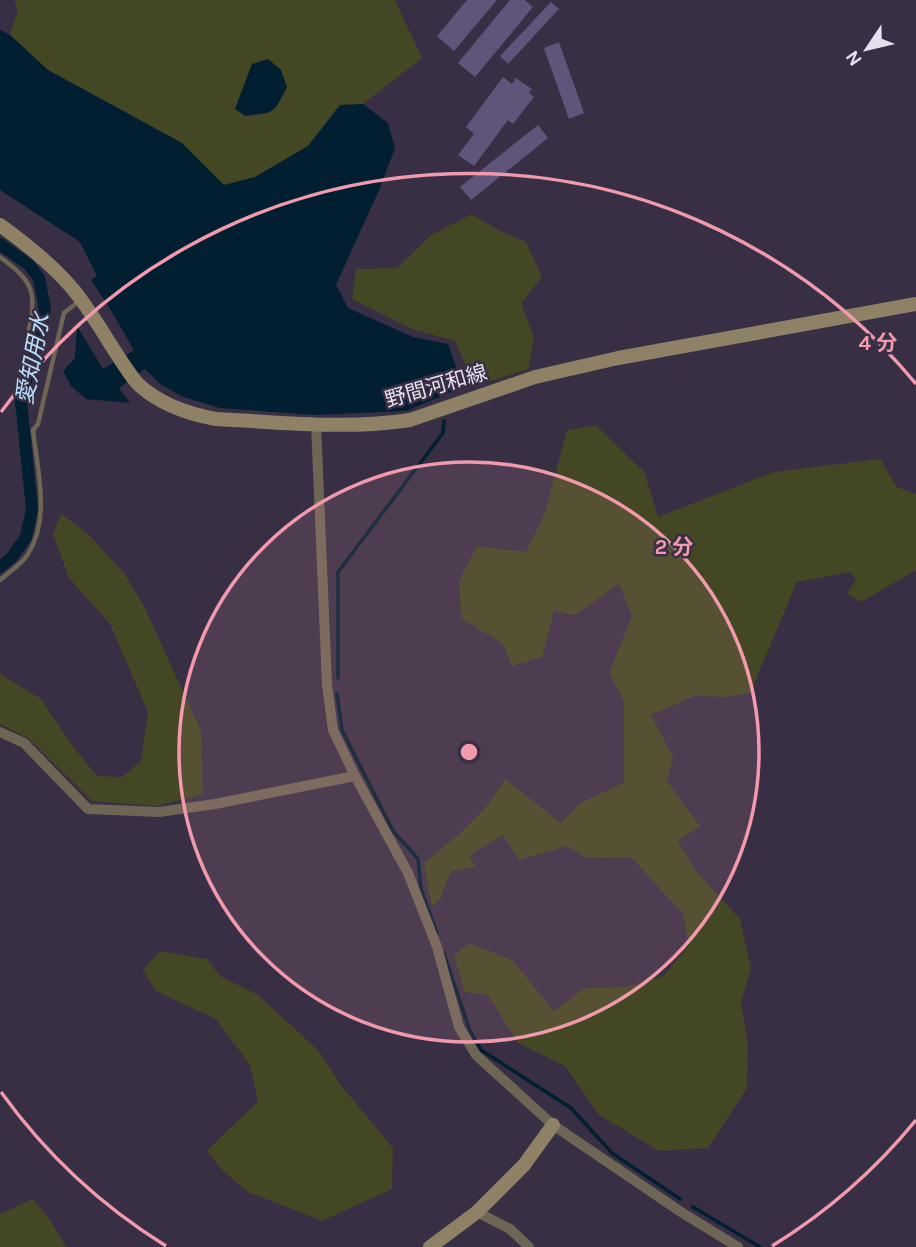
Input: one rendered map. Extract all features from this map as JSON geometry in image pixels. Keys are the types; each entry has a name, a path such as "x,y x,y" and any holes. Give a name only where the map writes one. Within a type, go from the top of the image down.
{"main road":[{"name":"野間河和線","path":"0,225 52,267 81,299 138,384 178,410 216,419 316,424 410,420 535,377 618,358 916,304"},
{"path":"430,1247 477,1212 524,1165 553,1125"}],"street":[{"path":"316,424 327,685 333,730 408,873 437,947 459,1027 476,1055 553,1125 681,1212 738,1247"},
{"path":"0,732 24,743 88,809 159,812 215,804 355,776"},
{"path":"477,1212 510,1229 529,1247"}],"lane":[{"path":"0,257 19,271 29,284 34,309 29,329"},
{"path":"0,580 27,555 38,533 41,503 33,430 38,424 64,313 81,299"}],"green space":[{"path":"14,0 395,0 422,58 363,104 340,105 308,146 255,177 224,185 182,143 48,70 10,35 18,10"},
{"path":"472,214 498,230 526,242 542,277 521,303 534,338 528,369 474,386 455,341 412,329 352,299 356,269 397,268 431,235"},
{"path":"596,425 645,473 658,517 774,472 880,459 897,487 916,494 916,570 861,602 847,594 856,579 850,572 797,582 750,693 727,697 695,696 651,715 673,757 667,781 700,826 678,841 696,871 740,919 751,968 741,1002 748,1046 747,1088 708,1148 659,1151 599,1115 565,1066 518,1043 488,995 465,992 454,956 469,943 512,960 554,1011 585,988 626,987 663,976 689,945 683,914 631,857 586,858 567,846 519,860 503,835 469,856 476,867 451,871 440,899 432,907 424,863 487,806 505,779 561,823 580,803 624,783 624,701 609,673 632,616 619,584 575,615 554,611 542,657 512,666 503,644 461,618 459,581 477,546 526,552 545,513 567,430"},
{"path":"61,514 87,533 124,573 144,606 201,731 203,794 156,806 92,801 29,739 0,724 0,674 40,698 97,776 122,777 141,761 148,712 110,624 69,578 53,534"},
{"path":"160,951 207,959 220,976 258,995 319,1051 340,1084 393,1148 392,1189 322,1221 248,1192 222,1170 207,1151 258,1101 250,1065 216,1019 156,991 143,970"},
{"path":"33,1199 50,1220 66,1247 0,1247 0,1214"}],"water":[{"path":"0,30 10,35 48,70 182,143 224,185 255,177 308,146 340,105 363,104 388,123 395,148 336,285 348,308 413,337 448,344 463,387 406,411 314,415 220,408 183,397 160,384 145,369 119,388 130,403 86,399 71,386 63,371 75,358 77,326 103,369 134,350 91,280 97,276 80,242 0,190"},
{"path":"268,59 281,70 287,87 272,110 245,116 235,109 252,64"}],"building":[{"path":"467,0 497,0 454,51 437,36"},
{"path":"510,0 525,0 533,7 475,77 458,63"},
{"path":"551,2 559,9 508,64 500,56"},
{"path":"559,42 584,113 569,119 544,48"},
{"path":"503,77 512,84 516,78 532,89 529,93 534,97 513,124 508,120 474,166 458,155 474,134 466,127"},
{"path":"538,125 548,138 471,200 460,187"}],"waterway":[{"name":"愛知用水","path":"0,244 29,265 39,278 45,309 21,402 32,509 26,537 12,557 0,567"},
{"path":"338,678 338,572 443,433 444,421"},
{"path":"337,694 342,730 393,831 418,859 421,889 437,933"},
{"path":"444,954 470,1031 481,1050 571,1108 612,1153 680,1199"},
{"path":"693,1207 760,1247"}]}
